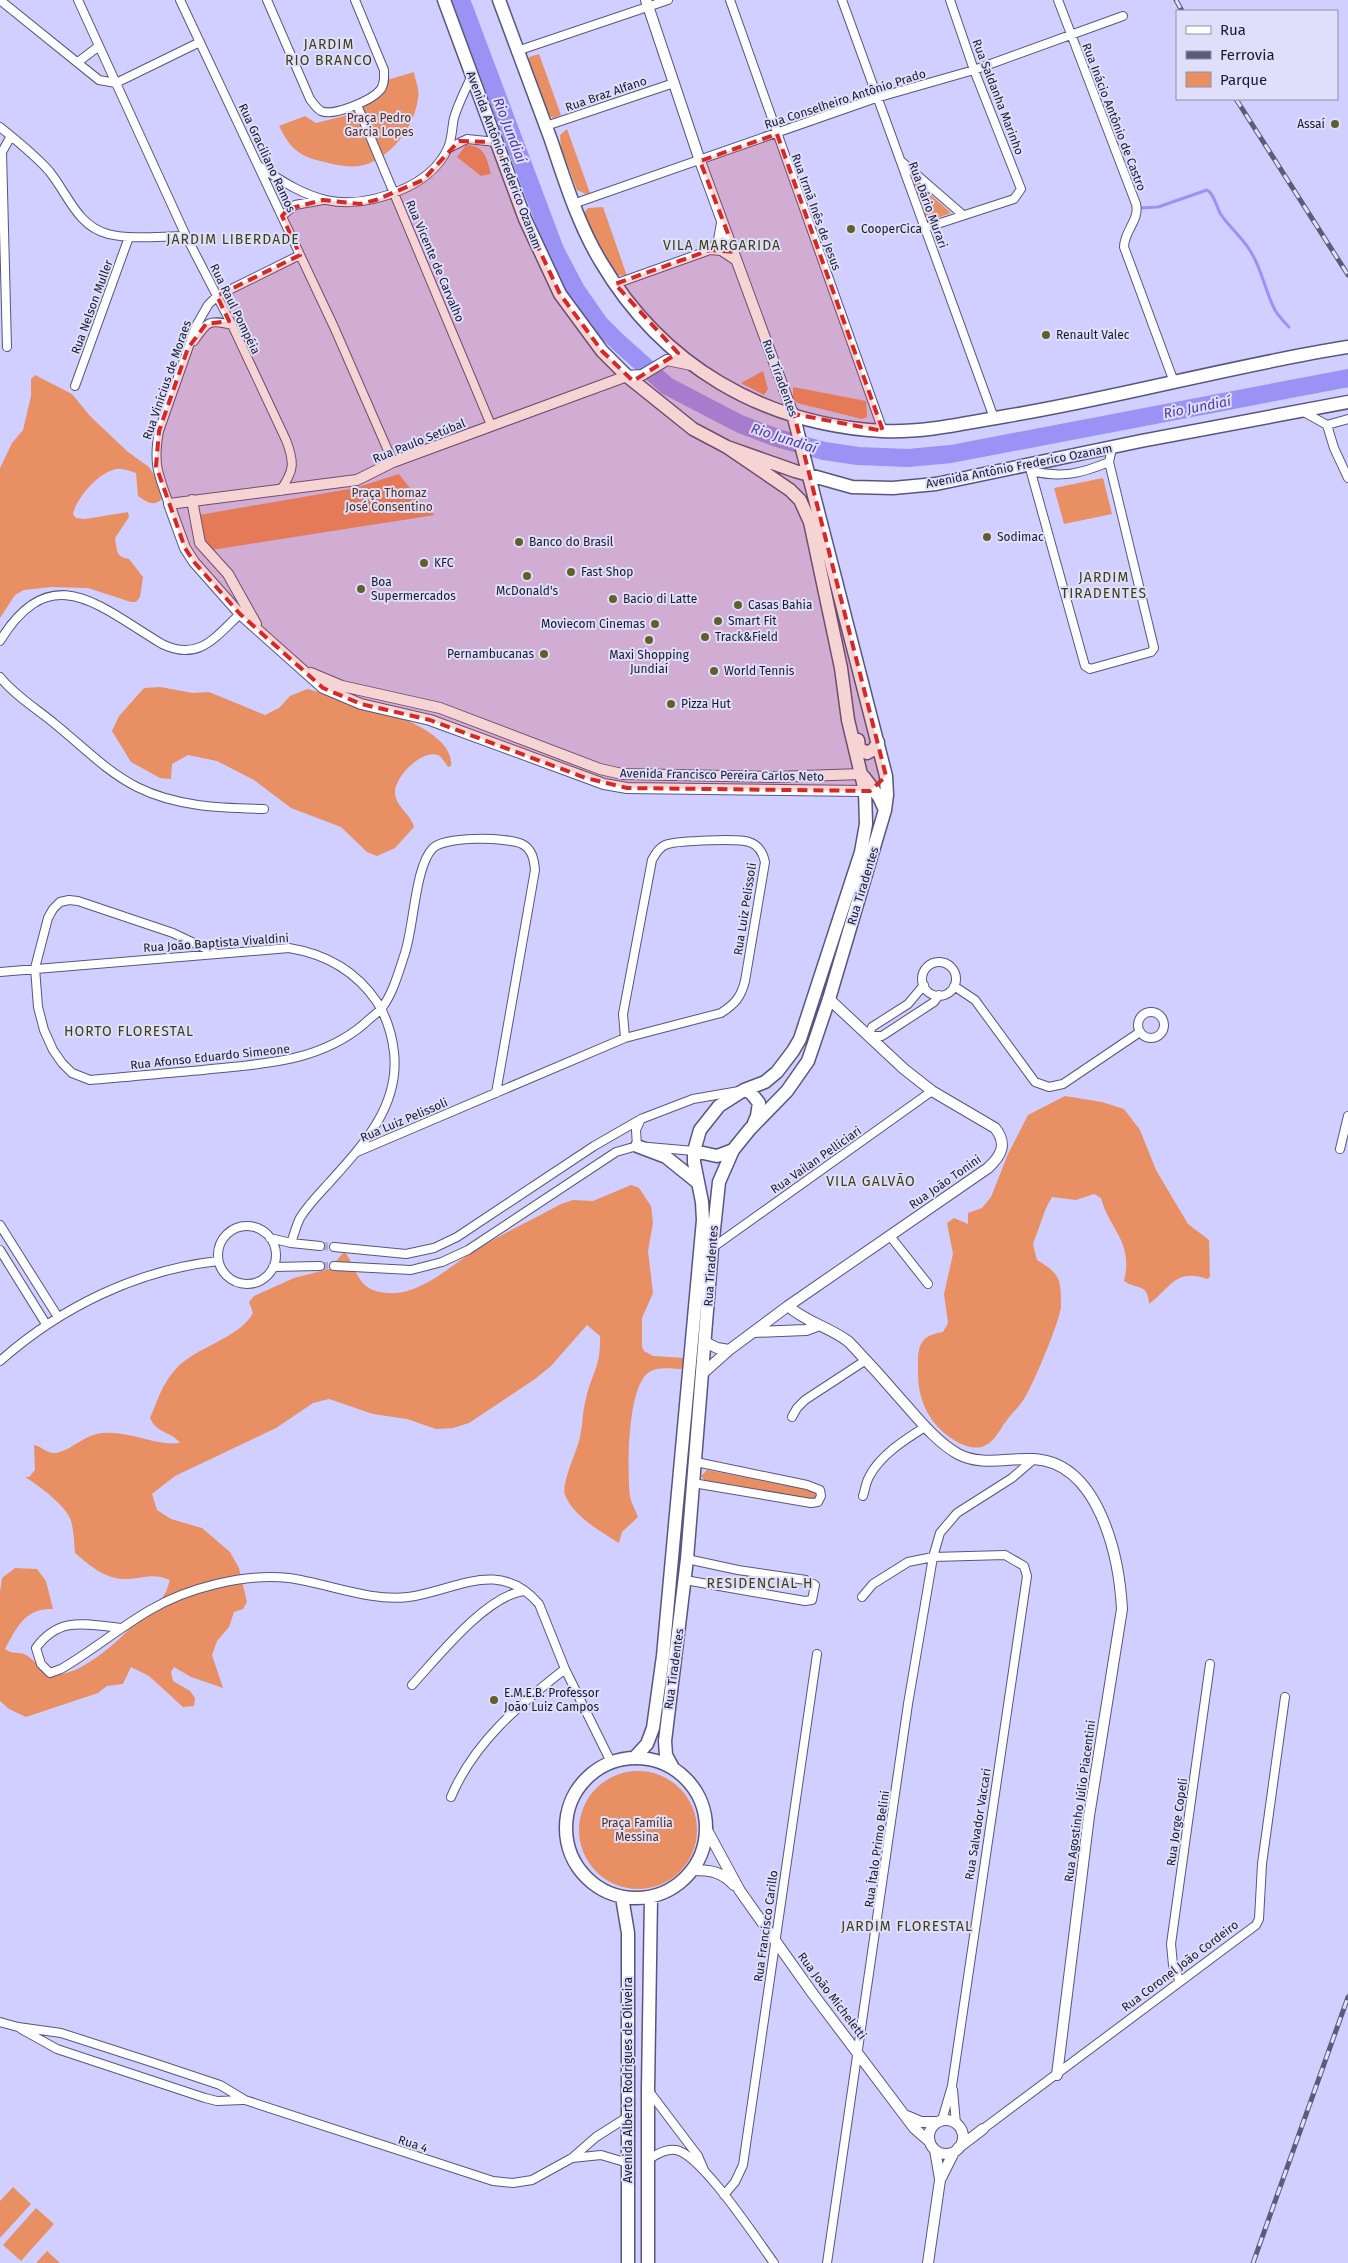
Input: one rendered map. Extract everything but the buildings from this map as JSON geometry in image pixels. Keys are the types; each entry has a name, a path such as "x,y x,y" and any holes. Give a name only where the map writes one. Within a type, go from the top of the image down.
{"main road":[{"name":"Avenida Antônio Frederico Ozanam","path":"444,0 525,220 560,294 596,344 627,376 693,429 727,447 809,471 852,487 893,488 936,484 1030,468 1112,448 1299,410 1348,402"},
{"path":"499,0 573,204 599,260 615,284 657,334 691,365 731,391 793,414 843,426 882,431 922,430 994,418 1348,347"},
{"path":"642,375 645,391"},
{"name":"Rua Tiradentes","path":"673,1768 666,1755 665,1741 685,1580 719,1182 733,1150 800,1075 815,1043 885,810 888,794 878,742 793,414"},
{"name":"Rua Tiradentes","path":"635,1757 646,1744 653,1728 663,1656 703,1220 694,1151 700,1130 711,1114 729,1098 764,1082 776,1072 800,1039 860,852 866,824 868,790 848,720 839,659 810,522 800,500 790,490 727,447"},
{"path":"848,720 854,729 861,751 870,752 878,742"},
{"path":"885,810 868,790 886,776"},
{"path":"744,1090 751,1093 759,1103 757,1116 750,1129"},
{"path":"637,1146 666,1157 697,1182"},
{"path":"694,1151 717,1156 724,1155 733,1150"},
{"path":"635,1757 655,1760 673,1768 688,1780 698,1794 705,1812 707,1830 703,1851 693,1870 682,1882 668,1892 652,1897 622,1898 601,1889 583,1875 571,1856 566,1834 567,1811 576,1790 591,1773 611,1762 635,1757"},
{"name":"Avenida Alberto Rodrigues de Oliveira","path":"650,2260 647,2160 652,1897"},
{"name":"Avenida Alberto Rodrigues de Oliveira","path":"622,1898 628,1957 626,2118 628,2263"}],"street":[{"path":"0,0 99,80 116,83 200,42"},
{"name":"Rua Raul Pompéia","path":"78,0 186,236 232,325 292,456 293,468 290,478 280,491"},
{"name":"Rua Graciliano Ramos","path":"180,0 300,254 393,462"},
{"path":"267,0 310,100 316,107 328,112 357,105 375,95 382,89 385,81 384,70 355,0"},
{"path":"517,51 647,4 668,0"},
{"name":"Rua Irmã Inês de Jesus","path":"730,0 882,431"},
{"name":"Rua Dário Murari","path":"842,0 876,98 994,418"},
{"name":"Rua Saldanha Marinho","path":"950,0 974,70 1020,183 1019,195 1014,199 963,215"},
{"name":"Rua Inácio Antônio de Castro","path":"1058,0 1136,204 1136,215 1126,234 1124,247 1174,382"},
{"name":"Rua Tiradentes","path":"647,4 700,161 793,414"},
{"name":"Rua Conselheiro Antônio Prado","path":"573,204 876,98 974,70 1123,16"},
{"path":"78,62 99,46"},
{"path":"449,148 454,116 472,75"},
{"name":"Rua Braz Alfano","path":"546,126 674,83"},
{"name":"Rua Vicente de Carvalho","path":"357,105 491,425"},
{"path":"0,127 49,172 78,215 92,228 109,234 129,236 186,236"},
{"path":"7,347 2,152 11,136"},
{"path":"282,216 295,205 323,200 360,204 394,193 423,180 449,148 466,139 496,142"},
{"path":"900,161 963,215"},
{"path":"258,165 274,176 323,200"},
{"path":"925,228 963,215"},
{"path":"710,250 720,234 722,219"},
{"name":"Rua Nelson Muller","path":"75,386 129,236"},
{"path":"615,284 710,250 721,250 738,262"},
{"path":"217,296 300,254"},
{"name":"Rua Vinícius de Moraes","path":"169,504 156,466 155,450 159,431 188,348 203,313 217,296"},
{"path":"188,348 206,324 217,321 232,325"},
{"name":"Rua Paulo Setúbal","path":"169,504 357,480 393,462 491,425 627,376 642,375 667,360 691,365"},
{"path":"1299,410 1327,425 1348,419"},
{"path":"1327,425 1334,448 1348,478"},
{"path":"1030,468 1085,666 1090,669 1151,652 1154,648 1109,462 1112,448"},
{"path":"1030,468 1054,476 1084,472 1109,462"},
{"name":"Avenida Francisco Pereira Carlos Neto","path":"192,500 200,543 228,574 259,630"},
{"name":"Avenida Francisco Pereira Carlos Neto","path":"169,504 185,548 194,562 240,614 323,688 335,694 361,704 430,720 586,778 626,788 868,790"},
{"path":"194,562 204,557 216,562"},
{"path":"0,641 11,623 26,608 42,598 59,594 85,599 174,650 188,651 206,644 240,614"},
{"name":"Avenida Francisco Pereira Carlos Neto","path":"303,669 342,686 440,708 592,766 622,774 764,776 862,774"},
{"path":"0,677 111,770 136,786 160,797 186,804 219,808 264,809"},
{"path":"364,691 366,696 387,705 397,713"},
{"path":"482,723 487,736 498,745"},
{"path":"586,778 600,780 622,774"},
{"name":"Rua Afonso Eduardo Simeone","path":"215,953 173,933 69,900 60,902 48,918 35,968 38,1007 44,1030 62,1063 72,1073 90,1080 297,1059 321,1051 340,1041 381,1008 399,972 408,945 422,868 432,850 445,842 466,840 512,841 522,844 529,849 534,858 535,870 496,1093"},
{"name":"Rua Luiz Pelissoli","path":"357,1152 625,1038 721,1013 732,1006 741,996 746,981 765,862 763,853 757,846 749,841 726,840 668,844 657,851 652,860 623,1014 625,1038"},
{"name":"Rua João Baptista Vivaldini","path":"0,972 289,948 311,952 335,962 354,975 369,990 381,1008 392,1041 396,1071 391,1096 380,1118 357,1152 311,1203 300,1219 291,1243"},
{"path":"940,962 952,968 956,977 954,986 948,993 939,996 934,1002 882,1036 868,1036 872,1027 908,1004 924,985 924,971 931,964 940,962"},
{"path":"924,985 930,992 939,996"},
{"path":"954,986 975,1000 1030,1078 1044,1087 1054,1087 1063,1084 1140,1032"},
{"name":"Rua João Tonini","path":"702,1374 729,1350 788,1306 988,1168 999,1158 1002,1150 1001,1135 995,1128 932,1091 904,1069 829,999"},
{"path":"334,1247 406,1254 434,1248 457,1237 594,1146 641,1119 693,1099 744,1090"},
{"name":"Rua Vailan Pelliciari","path":"712,1248 932,1091"},
{"path":"1340,1149 1348,1116"},
{"path":"637,1146 636,1130 641,1119"},
{"path":"334,1266 411,1270 442,1262 468,1250 616,1152 637,1146 694,1151"},
{"path":"0,1225 58,1317"},
{"path":"247,1226 260,1229 270,1238 274,1247 273,1267 261,1280 243,1284 227,1276 218,1261 218,1248 224,1236 234,1228 247,1226"},
{"path":"890,1236 928,1284"},
{"path":"270,1238 291,1243 320,1246"},
{"path":"0,1250 46,1324"},
{"path":"0,1361 46,1324 58,1317 145,1277 185,1265 218,1261"},
{"path":"273,1267 320,1266"},
{"name":"Rua Agostinho Júlio Piacentini","path":"788,1306 817,1326 838,1333 849,1342 925,1427 946,1447 960,1455 976,1460 1034,1459 1056,1463 1068,1470 1082,1483 1093,1498 1106,1532 1120,1580 1122,1609 1089,1816 1057,2075"},
{"path":"754,1332 806,1330 817,1326"},
{"path":"705,1342 718,1348 729,1350"},
{"path":"792,1417 804,1400 866,1360"},
{"path":"863,1496 869,1476 881,1462 901,1443 925,1427"},
{"name":"Rua Ítalo Primo Belini","path":"827,2263 908,1704 933,1557 940,1533 957,1513 1012,1478 1034,1459"},
{"path":"693,1483 811,1503 818,1502 821,1496 820,1490 807,1485 696,1462"},
{"name":"Rua Salvador Vaccari","path":"933,1557 1005,1555 1024,1566 1027,1576 1026,1594 952,2086 940,2121"},
{"path":"862,1598 873,1584 908,1562 933,1557"},
{"path":"685,1580 805,1601 812,1600 815,1585 806,1580 738,1570 687,1559"},
{"path":"122,1628 76,1624 60,1626 42,1640 36,1648 37,1657 50,1673 62,1669 152,1609 190,1593 219,1584 249,1578 286,1578 388,1598 409,1597 479,1579 492,1578 511,1583 539,1604 565,1668 611,1762"},
{"path":"412,1685 458,1634 509,1593 522,1591"},
{"name":"Rua Francisco Carillo","path":"724,2195 735,2182 743,2165 817,1654"},
{"name":"Rua Jorge Copeli","path":"1180,1982 1173,1965 1172,1944 1210,1664"},
{"path":"451,1797 472,1758 494,1731 526,1700 565,1668"},
{"name":"Rua Coronel João Cordeiro","path":"956,2150 1246,1933 1260,1919 1262,1864 1285,1697"},
{"name":"Rua João Micheletti","path":"707,1830 740,1890 776,1941 920,2136 932,2146"},
{"name":"Rua João Micheletti","path":"693,1870 715,1871 723,1874 740,1890"},
{"name":"Rua 4","path":"0,2022 18,2027 60,2033 151,2062 220,2085 245,2100 493,2181 513,2183 532,2180 572,2158 596,2137 626,2118"},
{"name":"Rua 4","path":"18,2027 57,2049 217,2101 245,2100"},
{"path":"146,2078 151,2062"},
{"path":"180,2089 186,2074"},
{"name":"Rua Salvador Vaccari","path":"952,2086 958,2125"},
{"path":"648,2089 698,2156 705,2172"},
{"path":"906,2115 921,2122 940,2121 983,2129"},
{"path":"940,2121 930,2131 940,2180"},
{"path":"928,2263 940,2180 963,2138 958,2125"},
{"path":"932,2146 944,2154 956,2150"},
{"path":"647,2160 664,2151 674,2149 681,2151 705,2172 774,2263"},
{"name":"Rua 4","path":"572,2158 601,2155 628,2163"}],"highlighted area":[{"path":"777,134 883,431 794,414 886,776 870,791 627,788 586,778 430,720 361,704 323,688 240,614 194,562 185,548 156,466 159,431 188,348 206,324 229,321 217,296 300,255 282,216 288,209 323,200 360,204 376,200 423,180 459,141 496,142 525,219 560,294 602,351 633,381 678,353 615,284 710,250 735,252 700,161"}],"green space":[{"path":"539,54 561,115 554,118 549,116 528,62 529,57"},
{"name":"Praça Pedro Garcia Lopes","path":"414,72 418,95 413,118 408,128 388,152 365,165 342,166 306,157 291,145 279,126 305,116 316,123 348,115 372,102 387,80"},
{"path":"567,129 590,193 586,194 577,190 561,148 560,135"},
{"path":"466,145 477,147 481,150 486,158 491,174 481,176 457,157"},
{"path":"911,177 951,213 926,222"},
{"path":"603,207 627,276 614,275 600,250 584,213 588,208"},
{"path":"763,371 768,389 764,395 741,383"},
{"path":"35,375 72,394 90,416 128,452 149,467 163,492 162,499 156,503 147,502 138,496 136,473 124,469 116,469 102,475 89,487 79,500 73,514 76,518 85,519 128,512 129,517 115,538 119,555 129,559 143,577 140,597 136,602 88,588 51,587 24,590 15,595 0,618 0,468 12,443 23,430 31,396 31,379"},
{"path":"793,387 866,401 867,417 862,419 793,401"},
{"name":"Praça Thomaz José Consentino","path":"399,474 426,509 435,515 205,551 193,516 355,488"},
{"path":"1103,478 1112,514 1064,524 1054,488"},
{"path":"160,687 193,693 209,692 265,715 279,708 290,696 307,689 344,699 393,714 416,725 435,737 448,750 451,766 448,767 438,755 432,754 417,760 404,772 399,779 395,793 398,802 414,827 395,848 377,856 367,852 341,827 291,808 254,780 217,761 188,755 172,764 171,779 160,778 131,762 112,731 119,716 144,688"},
{"path":"1065,1096 1102,1102 1124,1109 1140,1130 1156,1170 1188,1224 1209,1240 1210,1277 1207,1279 1196,1276 1180,1278 1174,1281 1149,1304 1144,1289 1124,1281 1126,1256 1101,1198 1094,1194 1076,1200 1052,1197 1033,1244 1037,1260 1053,1271 1059,1281 1061,1307 1056,1326 1039,1368 1022,1402 990,1442 976,1448 965,1446 947,1435 932,1420 921,1398 918,1382 920,1345 928,1337 943,1332 948,1323 944,1294 953,1254 947,1223 954,1218 968,1224 968,1213 982,1208 991,1197 1008,1154 1028,1115"},
{"path":"631,1185 639,1188 651,1206 653,1223 648,1251 653,1293 642,1318 642,1347 644,1351 653,1356 685,1358 684,1369 661,1368 649,1372 636,1394 630,1430 629,1468 630,1496 638,1517 622,1532 619,1543 581,1517 569,1503 564,1490 569,1468 579,1441 588,1390 599,1355 600,1336 587,1325 551,1366 535,1379 469,1423 453,1428 436,1429 407,1419 373,1414 329,1399 313,1403 276,1428 175,1476 152,1494 157,1510 171,1519 202,1528 230,1552 239,1568 247,1602 243,1609 234,1612 229,1627 217,1641 212,1655 223,1688 191,1677 174,1667 171,1672 173,1681 190,1691 195,1698 194,1706 183,1707 149,1676 131,1667 123,1684 107,1686 98,1693 26,1717 9,1709 0,1701 0,1592 2,1578 15,1568 37,1569 46,1581 53,1609 35,1612 23,1620 5,1649 10,1652 26,1655 44,1670 58,1674 78,1669 110,1647 158,1603 165,1593 170,1580 158,1576 130,1579 116,1578 97,1570 75,1553 73,1529 68,1515 51,1496 25,1477 29,1477 35,1470 34,1445 49,1452 61,1452 90,1436 104,1433 180,1443 156,1427 150,1418 163,1387 170,1375 183,1362 238,1330 246,1322 253,1313 249,1302 254,1296 294,1278 329,1269 344,1252 358,1277 367,1287 386,1293 407,1291 425,1284 484,1245 561,1204 573,1200 593,1201"},
{"path":"707,1470 810,1490 815,1492 817,1497 813,1500 705,1481 701,1476"},
{"name":"Praça Família Messina","path":"638,1771 661,1775 680,1788 693,1807 697,1830 693,1853 680,1872 661,1885 638,1889 615,1885 596,1872 583,1853 579,1830 583,1807 596,1788 615,1775"},
{"path":"13,2187 31,2204 0,2238 0,2201"},
{"path":"36,2208 54,2224 21,2261 3,2245"},
{"path":"47,2251 60,2263 36,2263"}],"waterway":[{"name":"Rio Jundiaí","path":"461,0 555,250 576,290 599,323 667,386 740,424 777,438 824,451 858,456 908,458 951,454 1348,378"},
{"path":"1140,208 1158,207 1207,190 1213,197 1223,218 1253,256 1274,309 1289,327"}],"tunnel":[{"path":"320,1246 334,1247"},
{"path":"320,1266 334,1266"}],"railway":[{"path":"1176,0 1181,10"},
{"path":"1237,100 1348,275"},
{"path":"1253,2263 1348,1997"}],"place":[{"name":"Assaí","path":"1335,124"},
{"name":"CooperCica","path":"851,229"},
{"name":"Renault Valec","path":"1046,335"},
{"name":"Sodimac","path":"987,537"},
{"name":"Banco do Brasil","path":"519,542"},
{"name":"KFC","path":"424,563"},
{"name":"Fast Shop","path":"571,572"},
{"name":"McDonald's","path":"527,576"},
{"name":"Boa Supermercados","path":"361,589"},
{"name":"Bacio di Latte","path":"613,599"},
{"name":"Casas Bahia","path":"738,605"},
{"name":"Smart Fit","path":"718,621"},
{"name":"Moviecom Cinemas","path":"655,624"},
{"name":"Track&Field","path":"705,637"},
{"name":"Maxi Shopping Jundiaí","path":"649,640"},
{"name":"Pernambucanas","path":"544,654"},
{"name":"World Tennis","path":"714,671"},
{"name":"Pizza Hut","path":"671,704"},
{"name":"E.M.E.B. Professor João Luiz Campos","path":"494,1700"}],"district":[{"name":"JARDIM RIO BRANCO","path":"329,52"},
{"name":"JARDIM LIBERDADE","path":"233,239"},
{"name":"VILA MARGARIDA","path":"722,245"},
{"name":"JARDIM TIRADENTES","path":"1104,586"},
{"name":"HORTO FLORESTAL","path":"129,1031"},
{"name":"VILA GALVÃO","path":"871,1181"},
{"name":"RESIDENCIAL H","path":"760,1583"},
{"name":"JARDIM FLORESTAL","path":"907,1926"}]}
